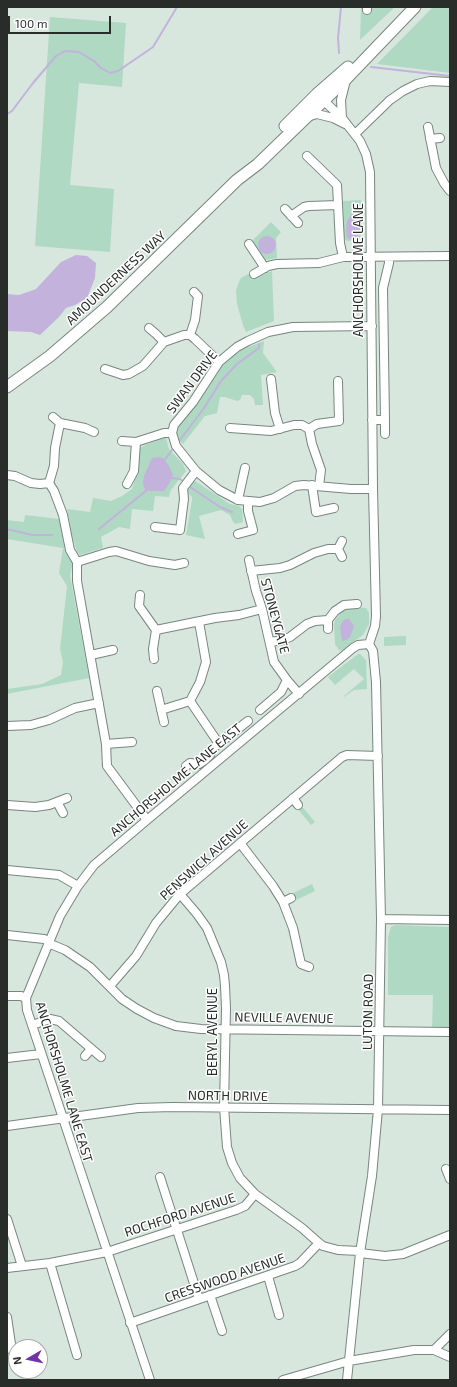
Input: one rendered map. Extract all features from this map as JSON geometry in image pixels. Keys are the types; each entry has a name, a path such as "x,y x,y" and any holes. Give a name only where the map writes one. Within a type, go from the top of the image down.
{"highway":[{"name":"AMOUNDERNESS WAY","path":"236,180 258,164 305,117 320,97 346,79 412,11"},
{"name":"AMOUNDERNESS WAY","path":"7,387 76,336 236,180 253,158 412,11"}],"street":[{"path":"342,118 341,100 346,79"},
{"path":"355,134 390,100 403,91 417,84 430,81 450,82"},
{"name":"ANCHORSHOLME LANE","path":"320,97 342,118 364,147 370,172 372,420 376,616 370,644"},
{"name":"ANCHORSHOLME LANE","path":"305,117 317,114 333,118 349,127"},
{"path":"428,127 436,168 450,191"},
{"path":"430,139 440,138"},
{"path":"307,156 337,185 340,243 343,257"},
{"path":"291,216 304,207 338,205"},
{"path":"284,209 298,223"},
{"path":"245,252 251,246 265,268"},
{"path":"254,274 277,264 319,263 343,257 450,256"},
{"name":"ANCHORSHOLME LANE","path":"385,434 383,288 389,257"},
{"path":"190,335 195,320 198,295"},
{"name":"SWAN DRIVE","path":"173,437 174,425 194,402 219,362 248,340 281,329 304,326 372,326"},
{"path":"149,328 164,342"},
{"path":"104,370 123,375 138,370 164,342 171,338 190,335 219,362"},
{"path":"123,375 123,384"},
{"path":"271,379 275,413 280,429"},
{"path":"309,429 316,424 339,421 338,381"},
{"path":"53,416 60,423 86,428 94,432"},
{"path":"372,420 385,420"},
{"path":"60,423 55,448 54,466 49,483 54,491 63,515 70,550 77,562 76,576 106,744 107,766 146,820"},
{"path":"230,428 271,431 294,425 302,425 309,429 312,444 321,470 316,485 316,512 334,508"},
{"path":"122,440 136,442 164,434 173,437 179,450 196,471 219,490 238,500 248,502 268,500 295,486 316,485 351,490 373,489"},
{"path":"127,484 134,471 136,442"},
{"path":"238,500 245,468"},
{"path":"155,527 180,530 184,499 183,488 196,471"},
{"path":"7,475 15,476 31,484 49,483"},
{"path":"238,534 253,530 248,511 248,502"},
{"path":"338,549 342,541"},
{"path":"251,571 280,568 290,565 314,553 328,549 338,549"},
{"path":"338,549 342,557"},
{"path":"77,562 116,551 149,561 175,565 184,563"},
{"name":"STONEYGATE","path":"249,560 274,662 298,694"},
{"path":"140,595 139,606 156,630 153,649 154,659"},
{"path":"328,629 328,620 335,611 349,604 357,604"},
{"path":"130,608 139,606"},
{"path":"156,630 215,618 239,615 262,609"},
{"path":"270,642 283,640 290,637 307,624 315,621 328,620"},
{"path":"162,710 190,701 200,682 206,662 200,622"},
{"name":"ANCHORSHOLME LANE EAST","path":"150,1380 41,1054 26,1006 26,998 60,916 78,886 94,865 353,648 358,645 370,644"},
{"name":"LUTON ROAD","path":"347,1380 360,1252 372,1176 378,1109 381,919 378,756 374,660 373,651 370,644"},
{"path":"91,655 113,650"},
{"path":"260,710 281,692 287,680"},
{"path":"157,690 164,722"},
{"path":"190,701 219,744"},
{"path":"7,726 23,726 39,723 75,708 99,703"},
{"path":"186,766 190,762 199,764 207,758 213,748 248,721"},
{"path":"106,744 132,742"},
{"name":"PENSWICK AVENUE","path":"110,986 136,956 156,923 180,894 240,843 295,802 342,757 347,755 378,756"},
{"path":"7,805 35,807 58,802 67,798"},
{"path":"58,802 63,813"},
{"path":"240,843 273,886 283,902 293,928 301,964"},
{"path":"7,870 59,875 78,886"},
{"name":"BERYL AVENUE","path":"180,894 197,914 206,928 221,962 225,986 226,1029 224,1107 227,1146 232,1163 240,1178 255,1194 302,1228 323,1246 338,1250 385,1256 403,1254 450,1235"},
{"path":"283,902 291,898"},
{"path":"381,919 450,920"},
{"name":"NEVILLE AVENUE","path":"7,935 44,939 84,962 122,999 137,1010 164,1023 191,1029 450,1032"},
{"path":"301,964 309,967"},
{"path":"295,970 301,964"},
{"path":"7,996 20,996 26,998"},
{"path":"32,1025 46,1020 59,1021 101,1057"},
{"path":"85,1056 91,1049"},
{"path":"7,1058 41,1054"},
{"name":"NORTH DRIVE","path":"7,1126 138,1108 224,1107 450,1110"},
{"path":"446,1169 450,1179"},
{"path":"160,1177 199,1298"},
{"name":"ROCHFORD AVENUE","path":"7,1268 50,1263 107,1252 236,1210 245,1206 255,1194"},
{"path":"7,1219 22,1266"},
{"name":"CRESSWOOD AVENUE","path":"130,1323 294,1266 300,1263 318,1243"},
{"path":"50,1263 77,1355"},
{"path":"268,1276 279,1315"},
{"path":"210,1295 222,1331"},
{"path":"7,1316 10,1339"},
{"path":"434,1350 450,1334"},
{"path":"283,1380 349,1361 414,1350 434,1350 450,1357"}],"green space":[{"path":"361,7 395,7 360,40"},
{"path":"433,7 450,7 450,73 377,64"},
{"path":"50,17 126,23 122,87 79,83 70,185 114,189 110,252 35,246"},
{"path":"361,200 361,235 359,240 347,241 344,238 343,201"},
{"path":"271,222 281,232 276,238 277,258 265,260 252,241"},
{"path":"272,271 274,321 246,332 237,304 236,291 238,284 241,278 248,274 254,278"},
{"path":"264,341 263,353 277,372 261,375 263,405 255,405 254,399 250,395 242,395 240,400 237,401 220,397 217,413 205,416 183,444 178,439 177,433 179,425 199,401 219,368 230,357 246,348"},
{"path":"166,438 169,449 183,464 186,471 171,490 169,497 155,496 153,511 132,509 130,529 119,527 101,537 103,548 80,555 77,552 72,535 67,509 90,512 93,498 111,501 132,489 136,476 139,449 145,445"},
{"path":"195,481 230,504 239,506 242,509 243,522 236,524 233,522 230,515 221,510 199,516 205,539 186,535 192,497 186,491"},
{"path":"25,515 59,519 65,552 73,563 70,575 89,678 7,694 7,689 42,684 61,675 63,662 60,649 67,586 59,573 63,548 7,539 7,520 24,522"},
{"path":"356,607 366,608 369,613 369,624 363,635 343,651 339,650 335,644 335,620 344,610"},
{"path":"406,636 406,645 384,646 384,637"},
{"path":"358,654 366,660 367,689 354,690 344,697 364,679 354,669 335,685 328,677"},
{"path":"300,804 315,822 311,825 296,807"},
{"path":"312,884 315,891 292,902 289,895"},
{"path":"395,925 450,927 450,1028 432,1028 433,995 388,995 388,937 391,927"}],"shaded area":[{"path":"354,213 359,216 360,232 358,236 352,240 347,238 346,229 347,221"},
{"path":"267,236 273,239 276,245 273,251 267,254 261,251 258,245 261,239"},
{"path":"76,255 87,256 96,263 95,278 87,298 66,308 59,317 40,335 31,332 7,331 7,294 19,295 36,289 61,262"},
{"path":"152,458 163,458 173,475 164,491 145,490 143,483 144,476"},
{"path":"345,619 349,619 354,626 350,637 342,641 340,627"}],"waterway":[{"path":"7,114 12,111 56,56 65,51 79,52 110,73 118,71 153,47 177,7"},
{"path":"339,53 338,38 341,7"},
{"path":"371,67 450,76"},
{"path":"177,444 204,408 221,381 237,364 259,348 259,344"},
{"path":"164,461 174,447"},
{"path":"171,478 180,479 184,482"},
{"path":"187,485 220,507 232,512"},
{"path":"99,529 147,490"},
{"path":"7,529 32,535 52,535"}]}
